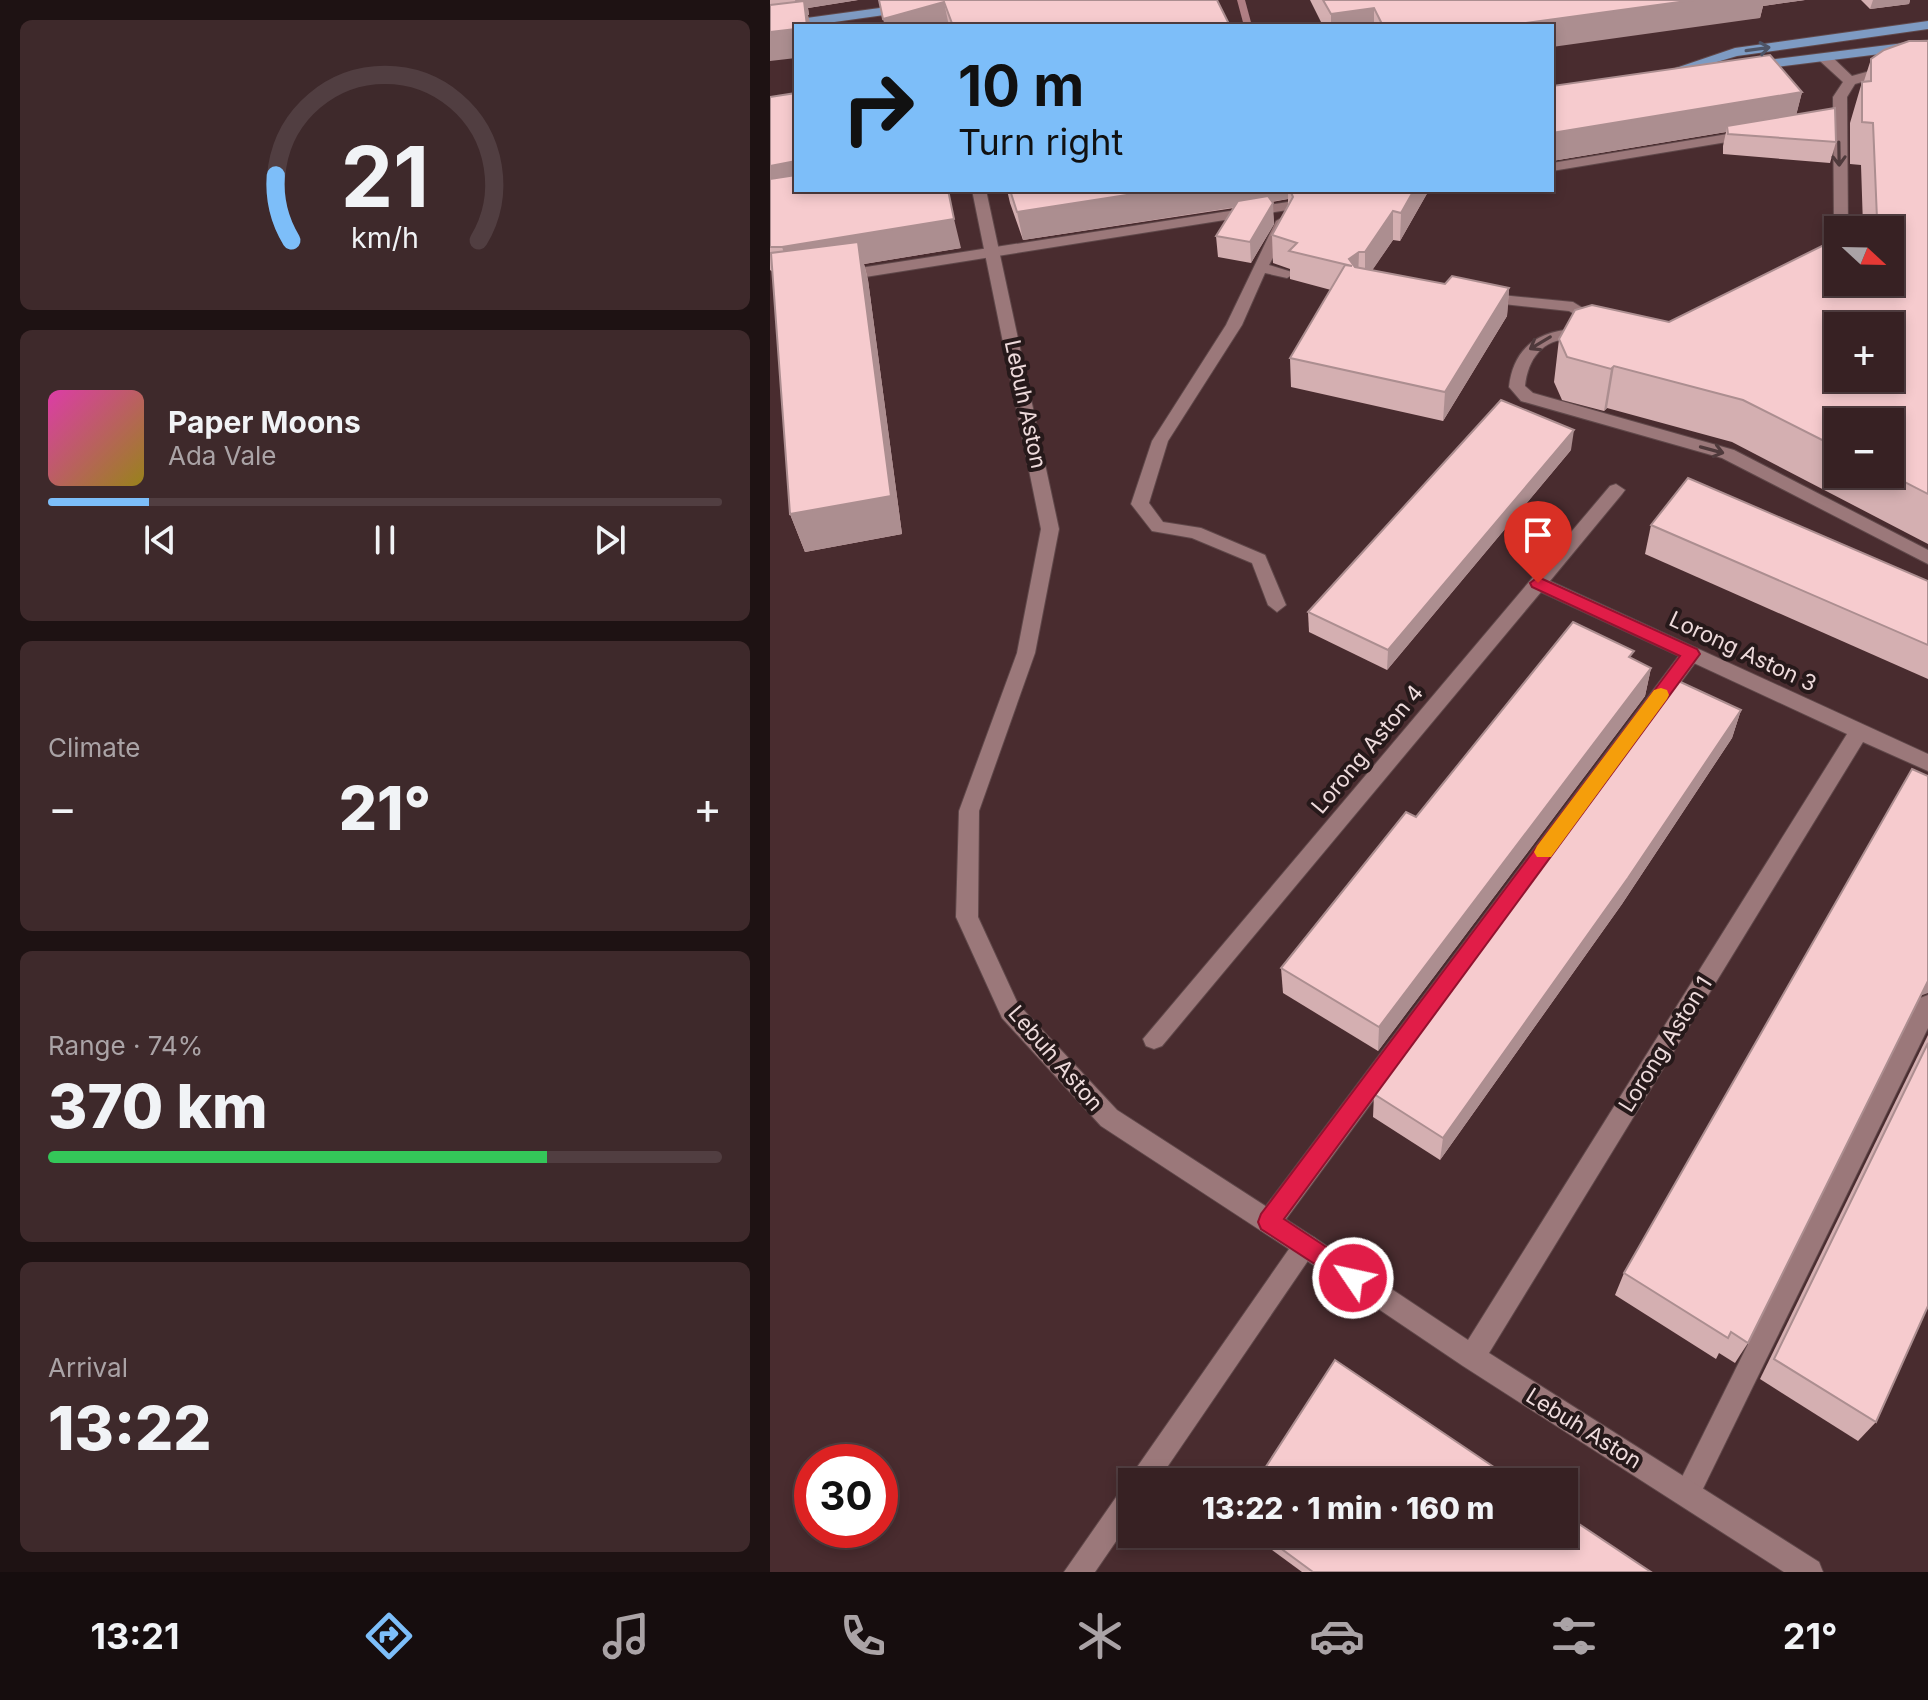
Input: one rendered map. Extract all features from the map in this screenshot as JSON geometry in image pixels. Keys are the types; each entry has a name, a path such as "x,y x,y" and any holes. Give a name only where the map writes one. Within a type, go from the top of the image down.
{"main road":[{"path":"796,24 898,5 928,6"},
{"path":"770,27 794,24"},
{"path":"1729,68 1676,69 1735,52 1928,25"},
{"path":"1744,67 1928,44"}],"street":[{"path":"770,14 787,22 804,23"},
{"path":"1825,58 1850,81"},
{"path":"1840,216 1831,121 1840,97 1850,81 1888,70 1928,70"},
{"path":"1554,167 1765,132"},
{"name":"Lebuh Aston","path":"979,192 1050,529 1026,653 969,811 967,917 1010,1011 1109,1118 1472,1357 1809,1572"},
{"path":"823,279 1332,199"},
{"path":"1275,208 1284,224 1260,267 1234,325 1160,441 1140,504 1158,527 1195,532 1259,559 1277,605"},
{"path":"1260,267 1287,273"},
{"path":"1466,297 1573,307 1597,320 1603,336 1574,333 1539,340 1528,350 1517,375 1517,387 1527,397 1663,430 1728,454 1928,558"},
{"name":"Lorong Aston 4","path":"1154,1039 1616,490"},
{"name":"Lorong Aston 3","path":"1538,583 1928,763"},
{"path":"1269,1222 1691,654"},
{"name":"Lorong Aston 1","path":"1472,1357 1859,732"},
{"path":"1687,1494 1928,1005"},
{"path":"1151,1468 1306,1246"},
{"path":"1078,1572 1118,1515"}],"building":[{"path":"879,0 1217,0 1229,24 952,24 944,2 883,19"},
{"path":"1323,0 1694,0 1519,24 1382,24 1374,8 1331,14"},
{"path":"804,1 807,24 794,24 794,29 770,32 770,5"},
{"path":"1909,41 1928,41 1928,494 1904,482 1904,408 1824,408 1824,441 1743,400 1614,366 1611,369 1567,357 1559,339 1575,310 1592,305 1669,322 1824,245 1824,296 1904,296 1904,216 1877,216 1873,123 1862,122 1862,82 1871,81 1871,59 1884,50"},
{"path":"1770,55 1802,92 1554,133 1554,86"},
{"path":"794,93 794,161 770,166 770,97"},
{"path":"1835,108 1836,142 1728,134 1727,126"},
{"path":"794,175 794,192 948,192 954,219 770,247 770,179"},
{"path":"1011,192 1146,192 1017,212"},
{"path":"1291,192 1413,192 1401,213 1393,211 1365,252 1359,252 1349,259 1355,267 1445,284 1452,276 1509,288 1445,392 1290,358 1345,265 1352,266 1289,251 1297,243 1272,235 1293,197"},
{"path":"1268,196 1273,203 1250,242 1216,236 1238,201"},
{"path":"858,242 891,496 790,514 771,253"},
{"path":"1501,400 1574,430 1388,650 1308,612"},
{"path":"1688,478 1928,581 1928,645 1651,525"},
{"path":"1573,622 1634,651 1629,657 1651,668 1379,1027 1281,968 1406,812 1416,817"},
{"path":"1674,679 1741,710 1628,878 1443,1138 1374,1094 1410,1045 1404,1042"},
{"path":"1912,769 1928,776 1928,981 1748,1343 1731,1332 1728,1338 1624,1273"},
{"path":"1928,1043 1928,1306 1876,1422 1774,1359"},
{"path":"1335,1360 1495,1468 1265,1468"},
{"path":"1578,1523 1651,1572 1313,1572 1280,1548 1578,1548"}],"waterway":[{"path":"1241,0 1247,24"}],"slow traffic":[{"path":"1544,852 1661,695"}],"route":[{"path":"1353,1278 1269,1222 1691,654 1538,583"}]}
